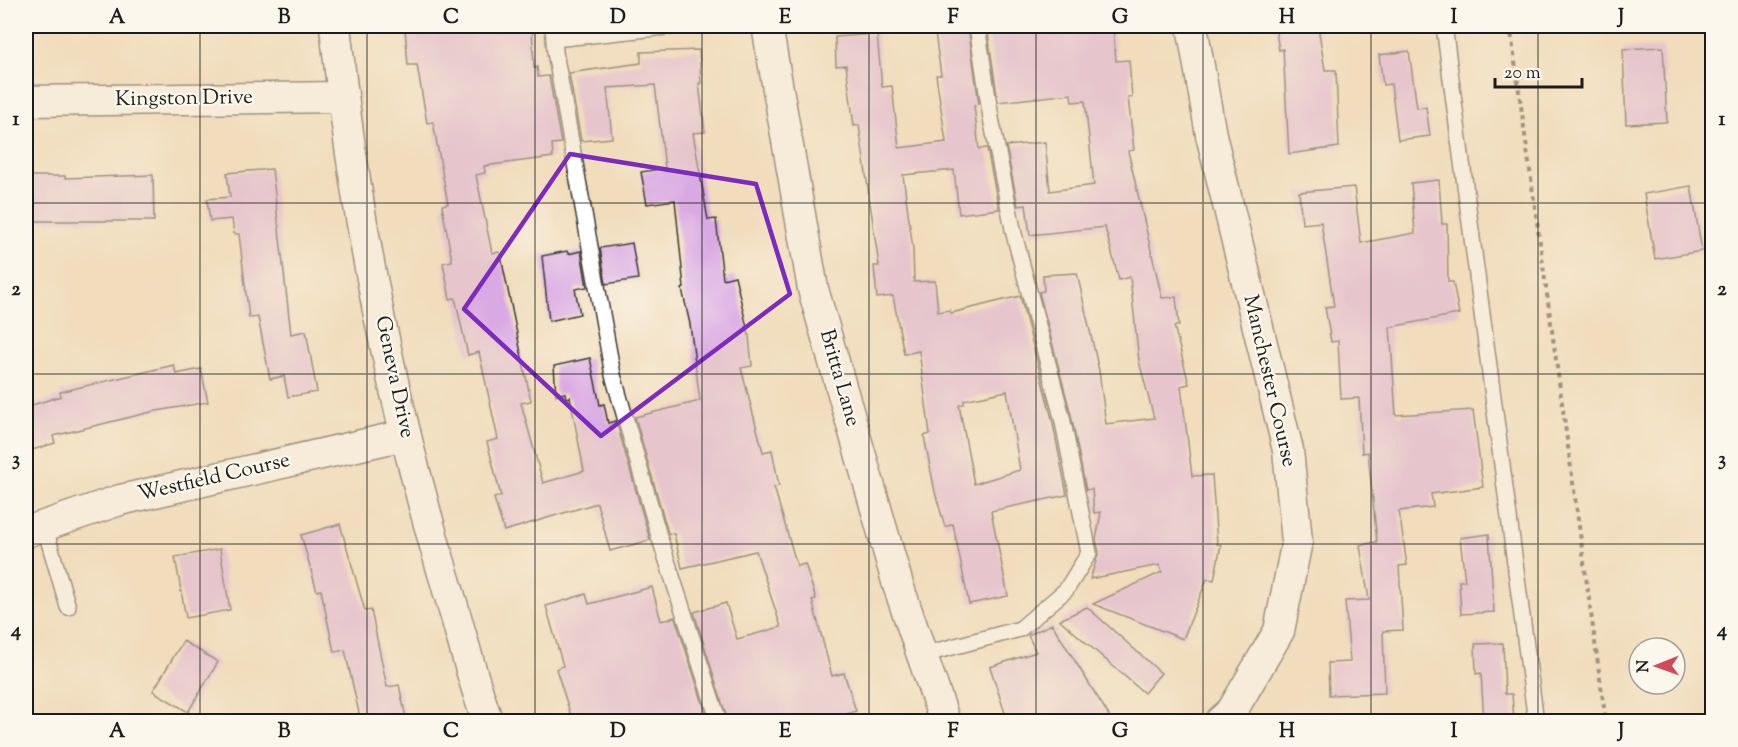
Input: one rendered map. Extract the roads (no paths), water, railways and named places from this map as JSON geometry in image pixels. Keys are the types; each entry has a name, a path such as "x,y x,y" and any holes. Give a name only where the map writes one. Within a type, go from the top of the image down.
{"street":[{"name":"Geneva Drive","path":"335,26 342,97 368,251 405,435 437,555 488,722"},
{"name":"Britta Lane","path":"767,26 813,289 898,585 945,722"},
{"name":"Manchester Course","path":"1192,26 1211,135 1288,450 1296,541 1279,631 1232,711 1220,722"},
{"name":"Kingston Drive","path":"26,101 342,97"},
{"name":"Westfield Course","path":"35,529 120,500 405,435"}],"lane":[{"path":"675,26 553,32 613,375 659,536 719,722"},
{"path":"922,654 1020,629 1066,590 1089,553 1062,417 1014,234 976,26"},
{"path":"1444,26 1536,722"},
{"path":"35,529 68,607"}]}
